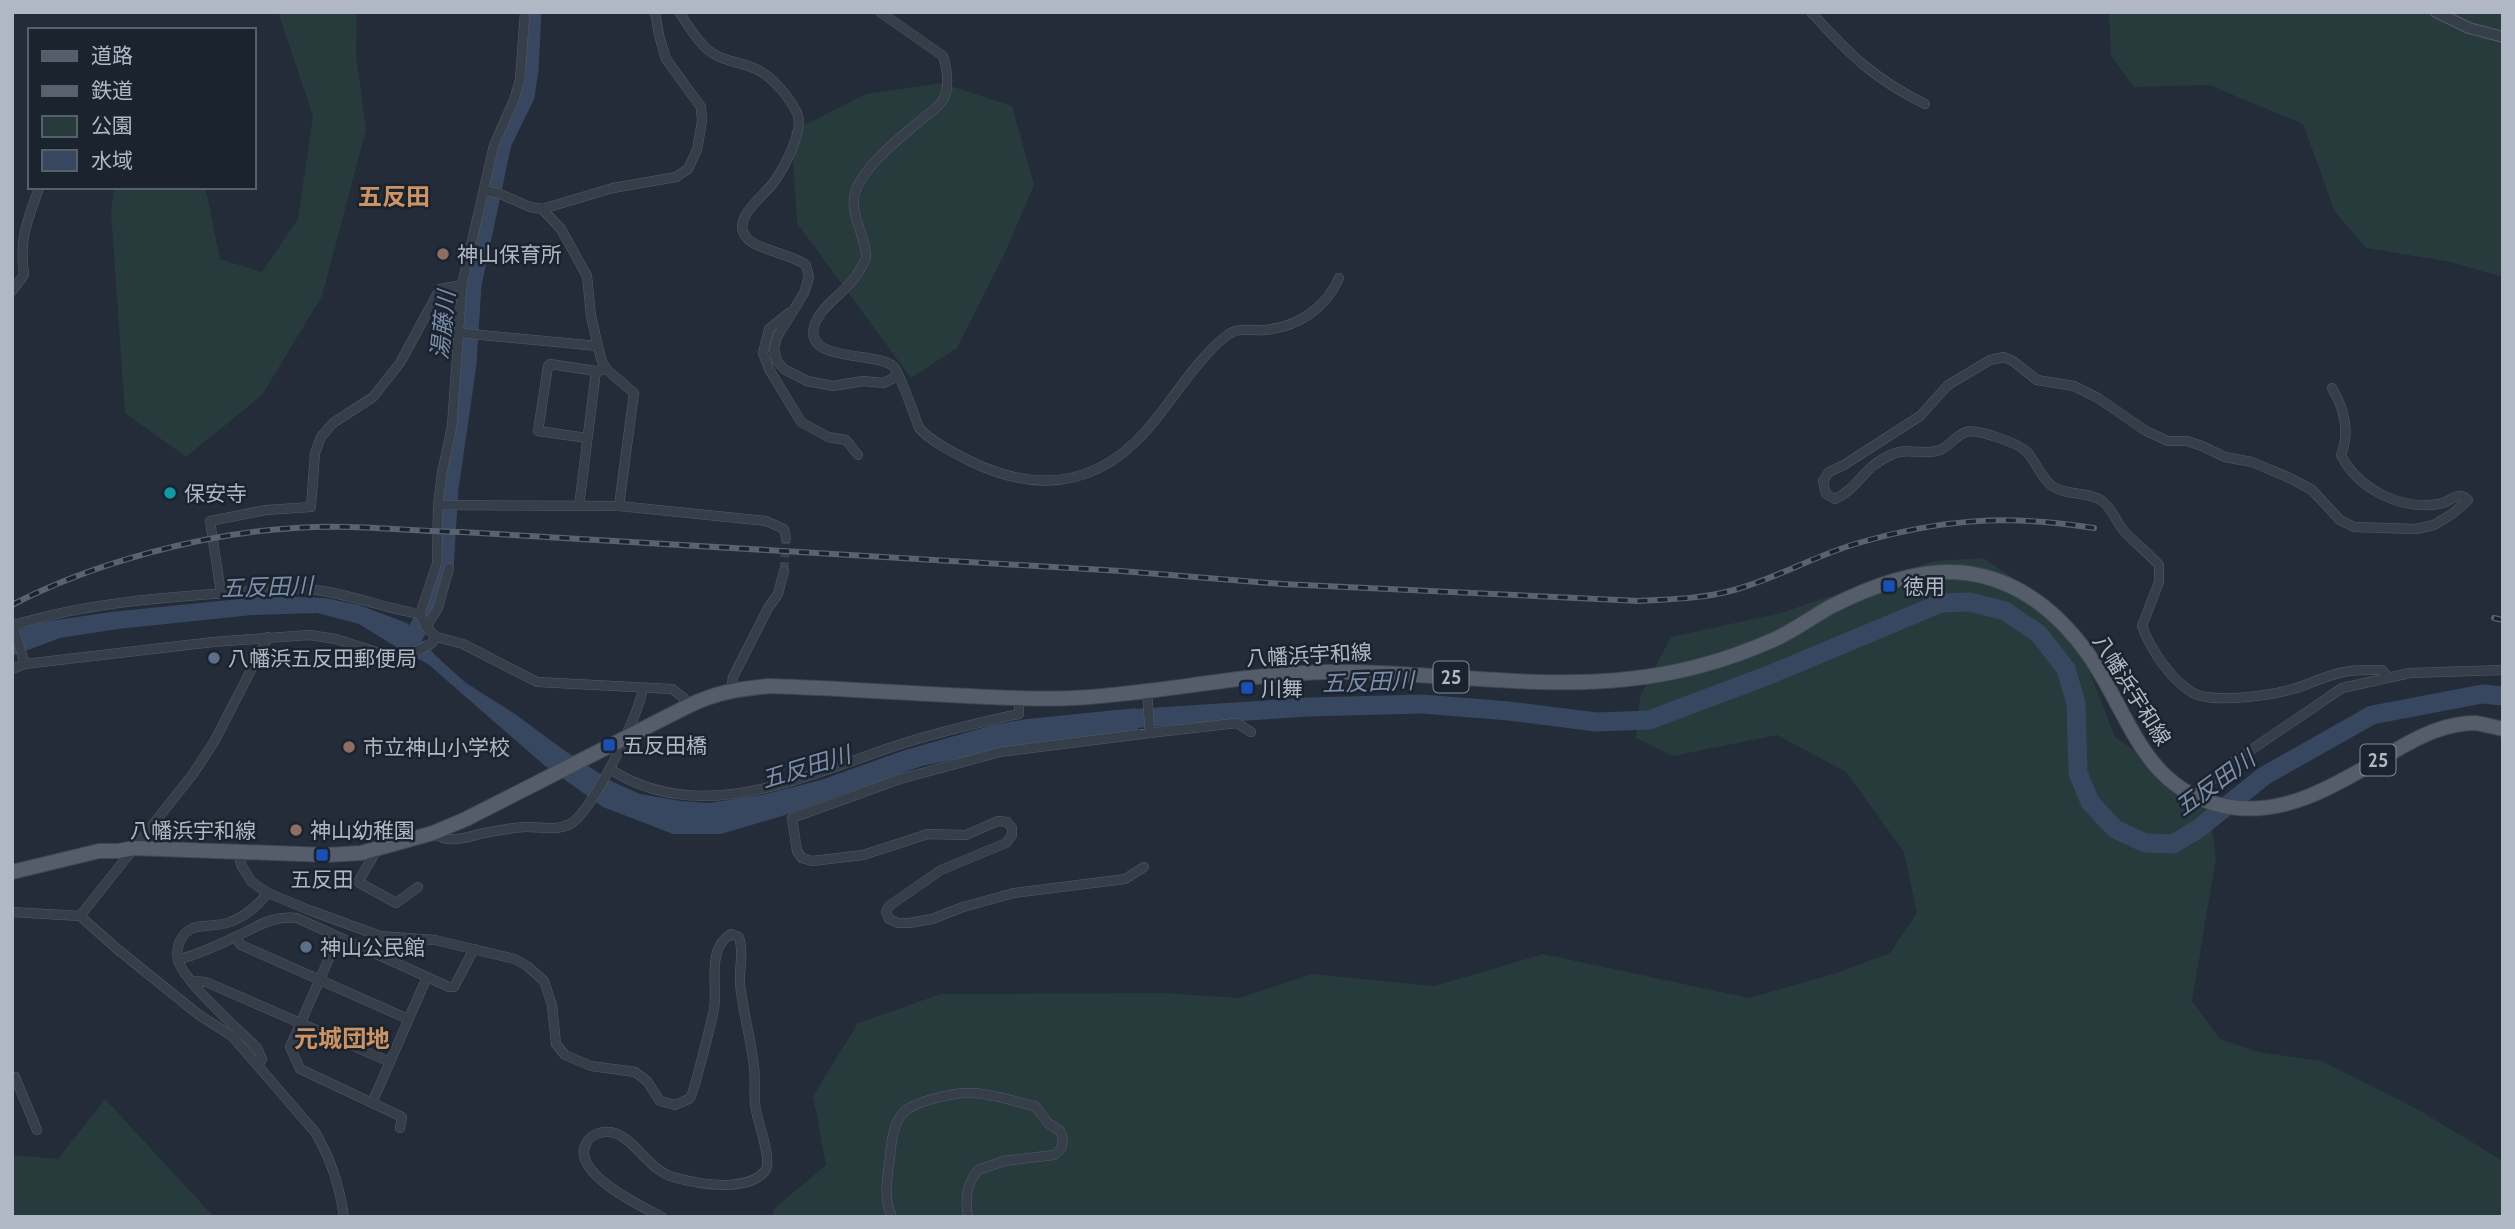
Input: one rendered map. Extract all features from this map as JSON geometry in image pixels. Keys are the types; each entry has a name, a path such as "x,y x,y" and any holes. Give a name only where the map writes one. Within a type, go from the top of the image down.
{"main road":[{"name":"八幡浜宇和線","path":"12,872 99,851 134,848 327,855 376,851 433,833 466,819 710,695 731,690 770,687 1070,698 1148,697 1243,678 1323,672 1570,682 1629,679 1695,667 1741,654 1780,637 1830,607 1894,580 1934,573 1964,573 1988,578 2022,590 2043,605 2090,657 2147,758 2161,772 2204,800 2233,808 2282,806 2316,793 2433,731 2479,723 2503,729"}],"street":[{"path":"423,621 437,563 452,426 466,334 462,285 491,192 494,145 520,80 525,12"},
{"path":"491,192 542,209 614,188 676,177 688,169 697,150 702,121 701,107 666,59 655,12"},
{"path":"679,12 708,50 720,58 758,71 774,83 790,101 799,117 798,129 785,164 773,184 751,205 743,225 748,239 794,257 806,265 809,277 806,285 776,337 774,349 777,361 793,376 834,386 863,381 884,383 897,376"},
{"path":"880,12 943,55 947,72 945,96 938,107 880,158 861,180 855,191 855,211 866,258 852,281 818,319 814,332 817,342 825,350 881,361 894,368 919,428 959,456 1017,480 1046,482 1084,475 1103,466 1144,433 1209,354 1232,332 1268,330 1304,319 1321,307 1339,278"},
{"path":"1811,12 1846,51 1877,77 1925,104"},
{"path":"2436,12 2469,28 2503,37"},
{"path":"12,291 23,275 22,236 38,189"},
{"path":"542,209 561,229 587,276 601,370 587,438 579,506"},
{"path":"221,593 210,521 266,510 311,507 315,453 321,437 333,423 373,397 400,363 440,289 462,285"},
{"path":"793,310 769,329 763,354 769,369 801,422 828,437 846,440 858,455"},
{"path":"466,334 598,346"},
{"path":"2332,388 2340,402 2345,425 2345,446 2341,455 2344,463 2364,482 2381,495 2400,503 2443,504 2454,496 2463,496 2468,500 2434,525 2416,529 2354,527 2340,520 2312,490 2292,479 2252,462 2225,457 2195,443 2168,441 2146,430 2098,398 2074,386 2037,380 2004,357 1990,359 1948,384 1920,416 1829,472 1822,481 1825,494 1835,499 1847,494 1872,464 1894,453 1905,450 1931,453 1943,449 1964,432 1987,434 2025,449 2049,484 2061,491 2102,500 2117,517 2122,529 2159,565 2160,582 2142,626 2149,645 2159,660 2194,693 2205,697 2242,697 2290,690 2344,672 2382,670 2387,676"},
{"path":"587,438 538,430 550,364 601,370 634,393 619,506"},
{"path":"445,505 619,506 766,521 783,529 786,538"},
{"path":"423,621 438,608 449,568"},
{"path":"731,690 733,677 768,608 778,594 784,571"},
{"path":"24,660 13,626 62,612 221,593 313,590 344,595 423,621 434,640"},
{"path":"12,669 24,660 309,635 336,639 404,659 434,640 463,644 537,682 672,689 684,698 688,706"},
{"path":"79,916 194,774 214,742 268,637"},
{"path":"2204,800 2205,786 2232,763 2342,688 2387,676 2440,671 2503,670"},
{"path":"433,833 440,838 456,841 487,832 525,827 552,828 571,824 587,808 608,771 635,717 643,688"},
{"path":"1148,697 1150,731"},
{"path":"608,771 627,781 676,795 733,795 834,769 942,731 1019,714 1019,698"},
{"path":"1144,867 1125,879 1014,893 963,906 932,919 898,923 889,919 886,912 889,906 942,870 1006,844 1012,835 1012,828 1007,822 998,821 966,835 928,834 863,855 812,861 802,858 797,851 792,818 900,779 1000,752 1150,731 1237,723 1251,732"},
{"path":"237,850 242,867 252,882 268,893 380,936 435,940 515,959 544,981 552,1005 556,1044 565,1055 591,1066 635,1072 647,1081 660,1101 675,1105 690,1097 696,1084 714,1008 713,975 718,950 723,939 732,934 739,937 742,947 739,969 743,1008 754,1068 755,1107 769,1159 766,1169 756,1178 738,1184 713,1184 671,1177 655,1168 613,1132 601,1132 589,1138 583,1148 584,1160 603,1182 662,1217"},
{"path":"376,851 358,881 396,904 418,887"},
{"path":"258,1066 262,1059 257,1048 191,981 178,960 178,948 183,935 193,928 230,922 259,904 268,893"},
{"path":"12,912 79,916 199,1015 232,1036 315,1132 325,1148 344,1217"},
{"path":"178,960 284,916 297,918 454,987 474,949"},
{"path":"235,937 241,945 408,1019"},
{"path":"338,938 290,1047 300,1069 402,1117 400,1128"},
{"path":"372,1103 427,977"},
{"path":"191,981 206,982 390,1062"},
{"path":"12,1077 15,1077 37,1130"},
{"path":"891,1217 887,1205 890,1154 896,1125 902,1113 928,1100 971,1093 1035,1106 1048,1123 1060,1131 1062,1149 1054,1155 1004,1161 978,1170 968,1188 968,1217"}],"green space":[{"path":"278,12 357,12 356,54 366,130 322,296 262,395 186,457 125,413 111,211 114,189 205,189 220,259 262,272 298,219 313,116"},
{"path":"2109,12 2503,12 2503,277 2450,262 2366,248 2335,212 2303,124 2209,85 2134,87 2111,56"},
{"path":"941,83 1012,106 1034,185 1004,255 957,348 911,378 797,223 791,132 866,94"},
{"path":"1983,558 2034,592 2084,658 2115,737 2208,800 2216,858 2192,1001 2220,1039 2258,1052 2322,1061 2417,1109 2503,1161 2503,1217 771,1217 776,1207 826,1165 813,1096 858,1023 941,994 1165,993 1239,998 1312,974 1435,986 1543,954 1749,998 1837,973 1890,953 1917,913 1904,852 1846,772 1777,735 1673,756 1636,738 1640,696 1671,637 1781,613 1934,561"},
{"path":"105,1099 214,1217 12,1217 12,1155 58,1159"}],"water":[{"path":"267,596 325,598 359,605 407,623 436,656 466,683 611,781 640,794 681,801 708,803 762,795 821,780 905,750 993,725 1027,719 1136,708 1138,731 1032,743 922,766 782,816 721,834 673,834 603,807 544,765 428,664 359,624 317,613 252,615 60,638 12,656 12,632 36,623 111,612"}],"waterway":[{"name":"湯藤川","path":"410,642 432,605 444,569 449,489 467,364 472,285 502,143 525,96 532,12"},
{"name":"五反田川","path":"1112,720 1309,707 1422,704 1596,722 1649,720 1769,675 1941,603 1970,602 2005,611 2039,634 2066,669 2076,703 2078,773 2090,802 2115,829 2145,843 2173,844 2198,829 2264,776 2372,715 2482,694 2503,696"}],"tunnel":[{"path":"784,571 786,538"}],"railway":[{"path":"12,605 113,563 187,543 260,531 316,527 462,532 1121,571 1282,584 1639,601 1719,594 1762,581 1855,544 1945,524 2003,520 2094,528"},
{"path":"2494,618 2503,620"}],"place":[{"name":"神山保育所","path":"443,254"},
{"name":"保安寺","path":"170,493"},
{"name":"徳用","path":"1889,586"},
{"name":"八幡浜五反田郵便局","path":"214,658"},
{"name":"川舞","path":"1247,688"},
{"name":"五反田橋","path":"609,745"},
{"name":"市立神山小学校","path":"349,747"},
{"name":"神山幼稚園","path":"296,830"},
{"name":"五反田","path":"322,855"},
{"name":"神山公民館","path":"306,947"}],"district":[{"name":"五反田","path":"394,196"},
{"name":"元城団地","path":"342,1038"}]}
